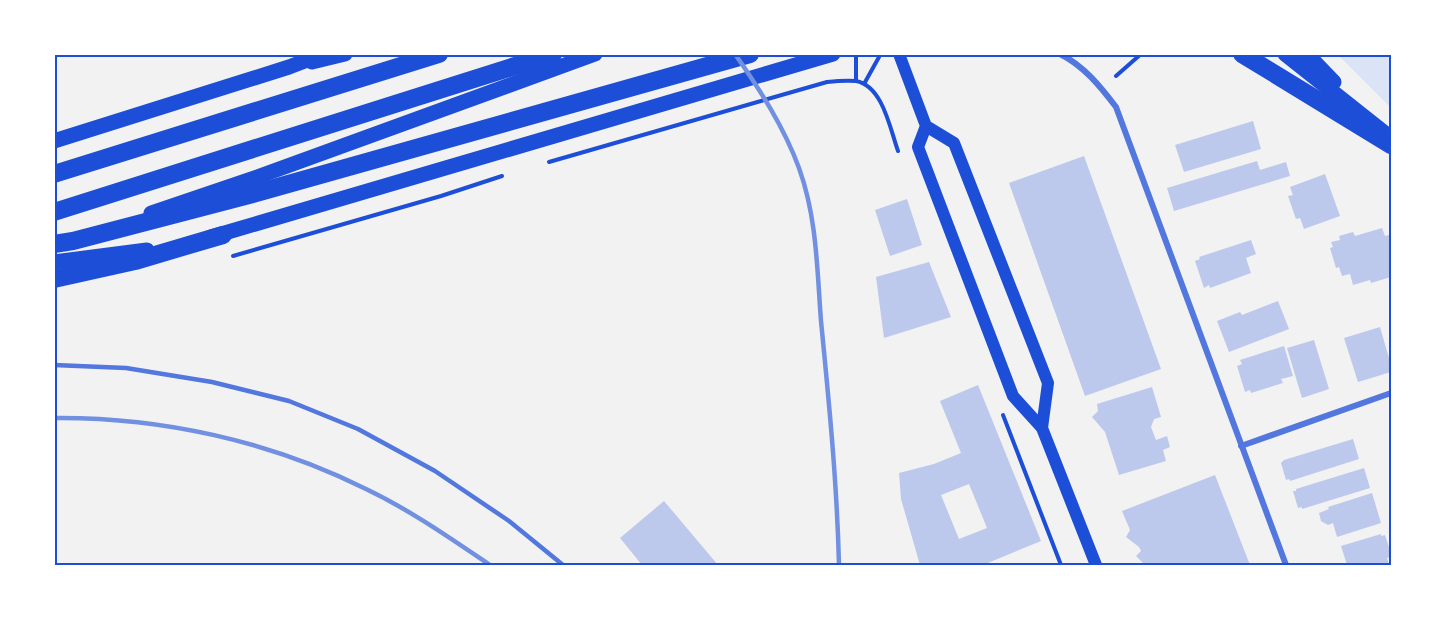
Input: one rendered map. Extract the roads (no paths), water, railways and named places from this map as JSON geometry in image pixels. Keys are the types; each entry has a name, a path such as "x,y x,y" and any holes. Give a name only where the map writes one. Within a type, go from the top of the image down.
{"highway":[{"path":"54,174 439,54"},
{"path":"54,212 553,54"},
{"path":"54,245 249,195 750,54"},
{"path":"1242,54 1391,145"},
{"path":"54,279 135,261 223,235"}],"main road":[{"path":"289,68 322,54"},
{"path":"54,141 289,68 345,54"},
{"path":"54,245 257,177 595,54"},
{"path":"54,262 133,253 223,235 833,54"},
{"path":"899,54 926,126 954,143 1048,383 1042,428"},
{"path":"1285,54 1391,138"},
{"path":"1307,54 1367,117"},
{"path":"926,126 918,147 1013,396 1042,428 1096,565"}],"street":[{"path":"1060,54 1074,60 1100,85 1116,107 1286,565"},
{"path":"1241,446 1391,393"}],"lane":[{"path":"54,365 126,368 212,382 289,401 358,429 435,471 509,521 563,565"}],"railway":[{"path":"735,54 762,95 786,138 805,187 813,225 832,443 839,565"},
{"path":"54,418 94,419 174,427 253,445 292,458 329,472 382,497 430,525 490,565"}]}
